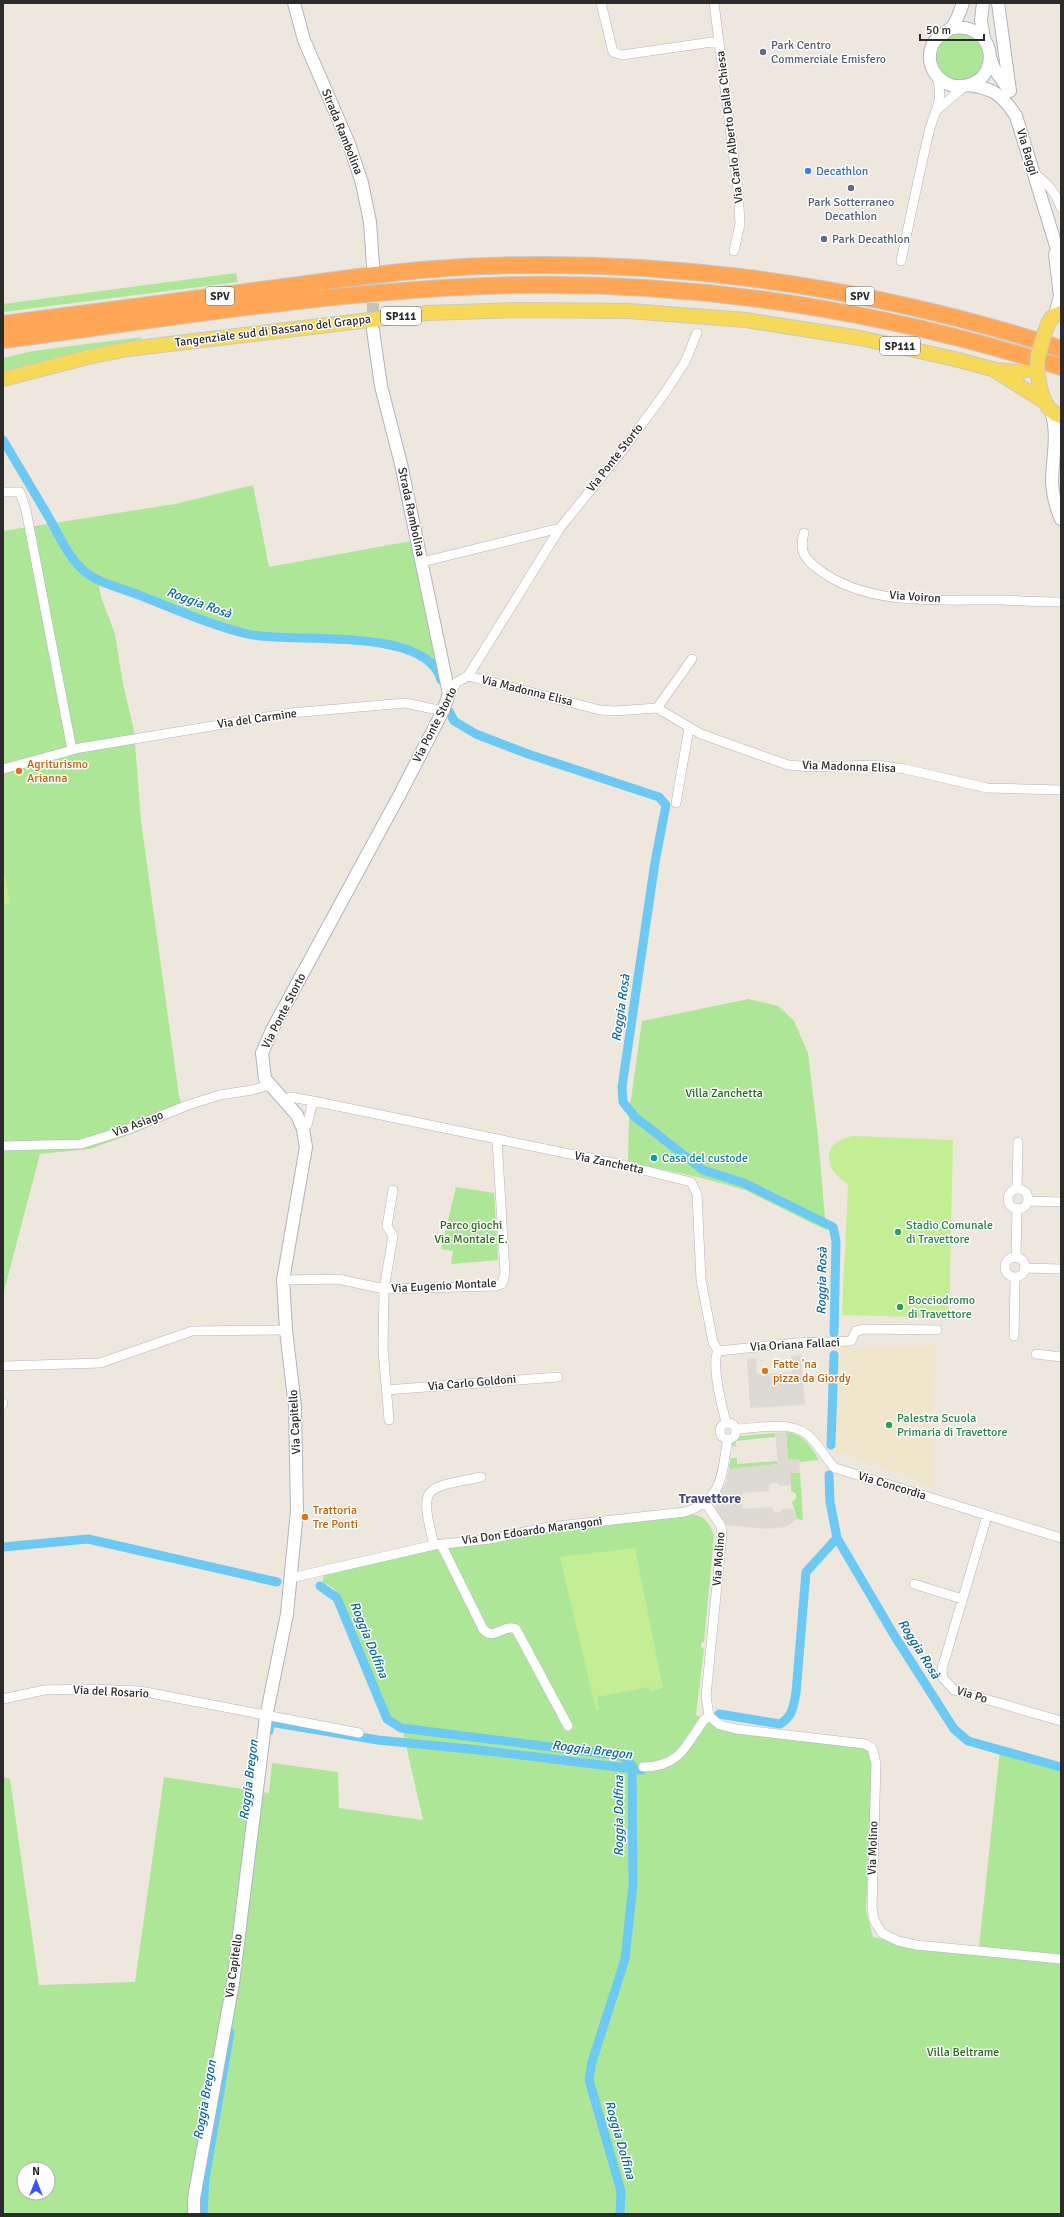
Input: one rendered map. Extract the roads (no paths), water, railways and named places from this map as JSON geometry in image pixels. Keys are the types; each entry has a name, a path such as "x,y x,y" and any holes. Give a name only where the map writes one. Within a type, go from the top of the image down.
{"highway":[{"name":"SPV","path":"3,324 436,268 581,266 712,274 820,289 945,314 1043,357"},
{"name":"SPV","path":"3,340 293,303 434,289 520,285 596,286 680,290 746,297 891,322 1043,357"},
{"path":"3,350 92,336 382,299 434,289"}],"main road":[{"name":"Tangenziale sud di Bassano del Grappa","path":"3,379 88,357 128,349 428,313 519,310 629,311 746,320 860,338 955,359 996,370 1018,372 1043,357"},
{"path":"1052,410 1040,389 1043,357 1054,318"},
{"name":"Tangenziale sud di Bassano del Grappa","path":"996,370 1052,410"}],"street":[{"name":"Strada Rambolina","path":"294,3 304,40 350,144 362,183 370,222 373,265"},
{"path":"601,3 613,52 622,55 719,41"},
{"name":"Via Carlo Alberto Dalla Chiesa","path":"714,3 738,190 740,224 734,251"},
{"path":"901,261 929,131 938,109 940,87 931,63 931,49 938,36 951,28 956,21 963,3"},
{"path":"983,3 981,20 984,39 995,70 1010,91"},
{"path":"998,3 1010,91 1016,116"},
{"path":"951,28 969,28 984,39"},
{"path":"938,109 967,86 982,78 989,65 990,58"},
{"path":"937,76 950,85 967,86"},
{"name":"Via Baggi","path":"967,86 994,91 1005,100 1016,116 1061,262"},
{"path":"1034,174 1047,183 1054,191 1061,208"},
{"name":"Via Baggi","path":"1054,318 1060,296 1055,245"},
{"name":"Strada Rambolina","path":"373,330 381,386 401,464 449,694"},
{"name":"Via Ponte Storto","path":"285,1100 265,1079 262,1054 267,1039 400,794 443,711 449,694 457,682 468,676 560,528 622,452 664,394 684,362 697,333"},
{"path":"1052,410 1056,435 1052,482 1055,506 1061,519"},
{"path":"1054,463 1061,450"},
{"path":"3,492 20,492 26,510 72,750"},
{"path":"422,562 560,528"},
{"name":"Via Voiron","path":"804,533 801,545 807,560 841,583 864,591 894,597 1061,602"},
{"path":"657,708 692,659"},
{"name":"Via Madonna Elisa","path":"468,676 600,710 615,712 657,708 689,728 753,754 788,764 811,767 878,765 905,768 987,788 1061,790"},
{"name":"Via del Carmine","path":"3,769 72,750 226,723 347,707 405,703 443,711"},
{"path":"676,803 689,728"},
{"name":"Via Asiago","path":"3,1146 80,1144 126,1130 188,1104 220,1095 252,1090 270,1085"},
{"name":"Via Zanchetta","path":"285,1100 290,1097 313,1101 676,1177 691,1182 697,1194 701,1280 714,1342 718,1351 716,1360 721,1404 726,1422"},
{"name":"Via Capitello","path":"194,2214 194,2198 233,1983 266,1716 287,1614 291,1578 296,1511 297,1459 295,1407 286,1330 283,1280 305,1154 303,1129 297,1116 285,1100"},
{"name":"Via Capitello","path":"303,1129 307,1125 313,1101"},
{"name":"Via Eugenio Montale","path":"283,1280 344,1279 384,1289 496,1286 502,1284 505,1273 497,1139"},
{"path":"1017,1189 1018,1142"},
{"path":"1017,1189 1026,1193 1028,1201"},
{"path":"1017,1189 1011,1193 1009,1200 1011,1205 1017,1208 1023,1207 1028,1201"},
{"name":"Via Eugenio Montale","path":"384,1289 394,1236 387,1226 394,1190"},
{"path":"1028,1201 1061,1202"},
{"path":"1016,1258 1017,1208"},
{"path":"1016,1258 1023,1262 1024,1268 1022,1274 1015,1277 1009,1276 1005,1268 1009,1259 1016,1258"},
{"path":"1024,1268 1061,1270"},
{"path":"1014,1336 1015,1277"},
{"path":"384,1289 383,1349 389,1420"},
{"name":"Via Oriana Fallaci","path":"718,1351 795,1343 851,1342 856,1331 864,1329 937,1330"},
{"path":"3,1366 100,1363 192,1332 286,1330"},
{"path":"1036,1354 1061,1357"},
{"name":"Via Carlo Goldoni","path":"386,1390 558,1376"},
{"path":"726,1422 732,1424 736,1429 734,1436 728,1439 722,1436 720,1432 720,1427 726,1422"},
{"name":"Via Concordia","path":"736,1429 793,1427 804,1431 835,1468 1061,1538"},
{"name":"Via Don Edoardo Marangoni","path":"291,1578 437,1545 490,1539 549,1528 685,1512 706,1502 722,1479 728,1439"},
{"path":"481,1478 433,1488 426,1498 426,1512 437,1545 486,1633 492,1634 508,1628 516,1629 568,1726"},
{"name":"Via Molino","path":"706,1502 721,1526 722,1534 706,1696 709,1716 720,1725 736,1729 865,1744 872,1748 876,1763 872,1908 874,1920 882,1933 888,1938 916,1945 1061,1959"},
{"name":"Via Po","path":"987,1516 942,1669 943,1678 948,1686 954,1690 1061,1720"},
{"path":"914,1584 962,1600"},
{"name":"Via del Rosario","path":"3,1699 44,1690 91,1689 140,1691 266,1716"},
{"path":"266,1716 359,1733"},
{"path":"643,1767 656,1767 673,1762 703,1721 709,1716"}],"waterway":[{"name":"Roggia Rosà","path":"3,440 69,553 77,564 94,578 206,621 247,634 267,637 355,640 385,644 411,651 430,663 441,680"},
{"name":"Roggia Rosà","path":"449,711 454,721 476,734 528,754 659,797 666,805 655,862 622,1087 623,1102 635,1117 703,1170 744,1183 833,1227 836,1241 834,1333"},
{"name":"Roggia Rosà","path":"831,1445 834,1355"},
{"name":"Roggia Rosà","path":"829,1475 830,1502 837,1538 894,1635 954,1729 968,1741 1061,1767"},
{"name":"Roggia Bregon","path":"719,1714 780,1724 788,1718 793,1707 796,1693 806,1572 837,1538"},
{"name":"Roggia Dolfina","path":"3,1547 88,1539 277,1582"},
{"name":"Roggia Dolfina","path":"320,1586 337,1598 387,1719 401,1728 622,1756 632,1765 633,1885 625,1959 592,2062 589,2080 621,2191 620,2214"},
{"name":"Roggia Bregon","path":"269,1731 270,1722 378,1740 479,1750 642,1770"},
{"name":"Roggia Bregon","path":"203,2214 205,2179 230,2032"}],"tunnel":[{"path":"373,267 373,329"}],"place":[{"name":"Park Centro Commerciale Emisfero","path":"763,52"},
{"name":"Decathlon","path":"808,171"},
{"name":"Park Sotterraneo Decathlon","path":"851,188"},
{"name":"Park Decathlon","path":"824,239"},
{"name":"Agriturismo Arianna","path":"19,771"},
{"name":"Casa del custode","path":"654,1158"},
{"name":"Stadio Comunale di Travettore","path":"898,1232"},
{"name":"Bocciodromo di Travettore","path":"900,1307"},
{"name":"Fatte 'na pizza da Giordy","path":"765,1371"},
{"name":"Palestra Scuola Primaria di Travettore","path":"889,1425"},
{"name":"Trattoria Tre Ponti","path":"305,1517"}],"district":[{"name":"Travettore","path":"710,1498"}],"park label":[{"name":"Villa Zanchetta","path":"724,1093"},
{"name":"Parco giochi Via Montale E.","path":"471,1232"},
{"name":"Villa Beltrame","path":"963,2052"}]}
